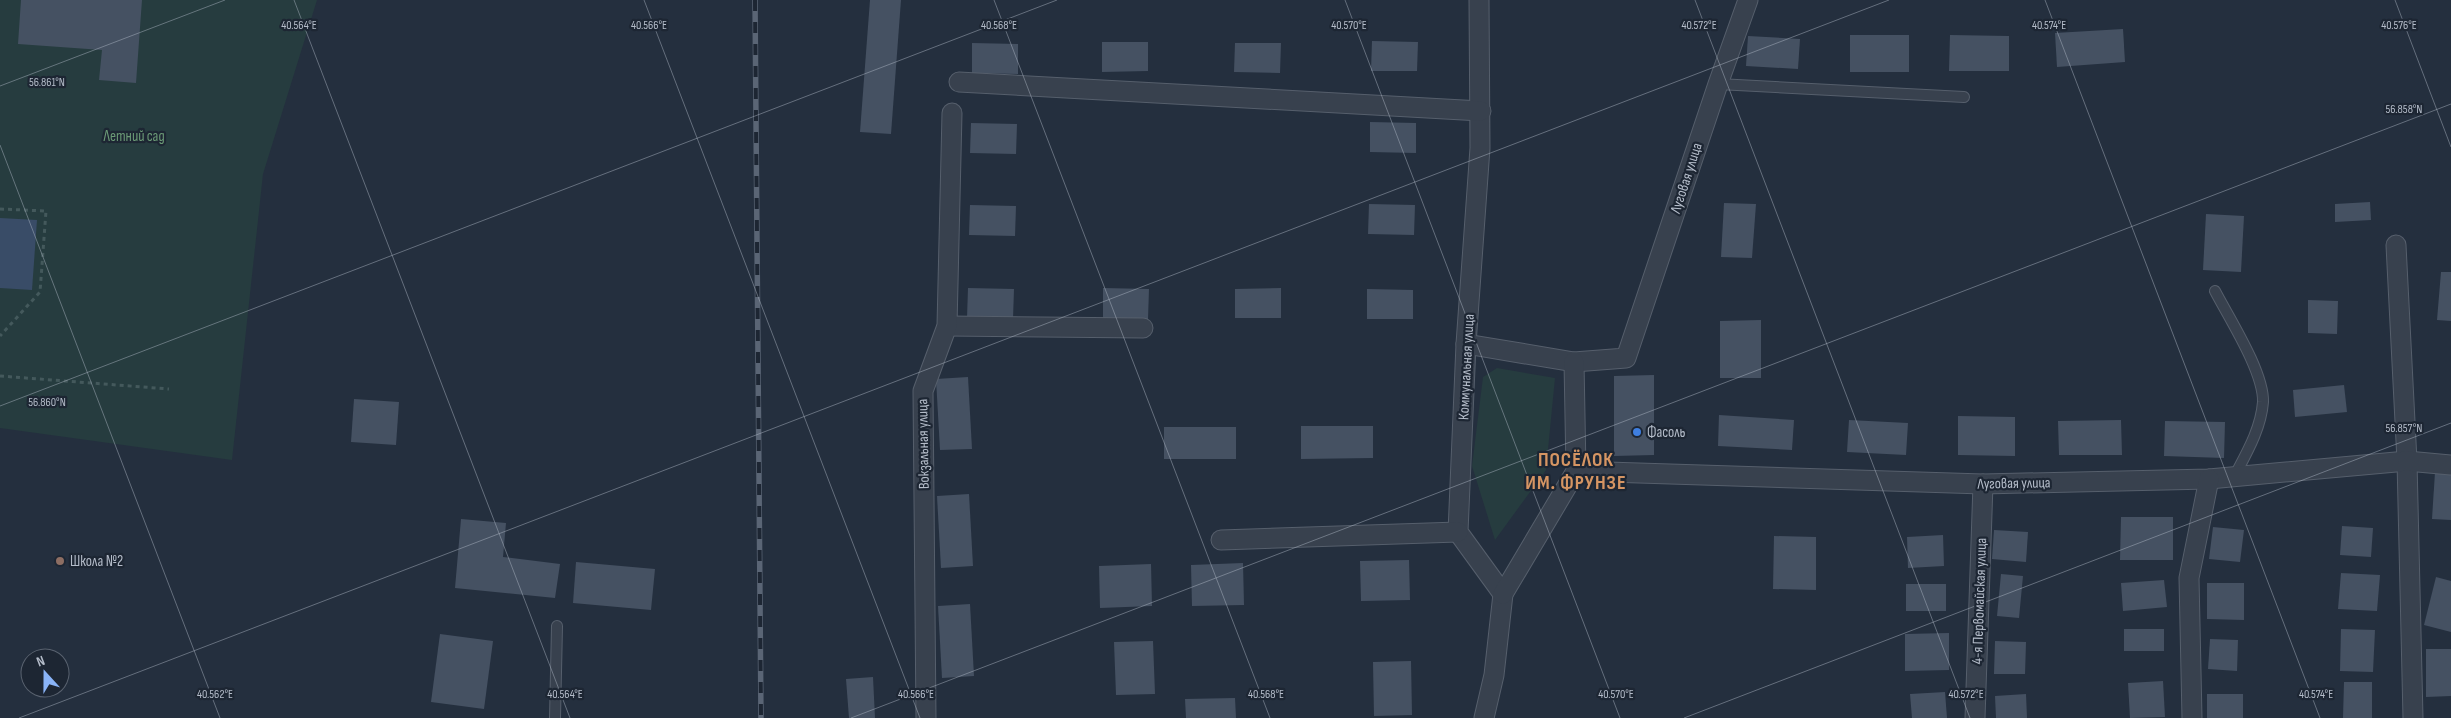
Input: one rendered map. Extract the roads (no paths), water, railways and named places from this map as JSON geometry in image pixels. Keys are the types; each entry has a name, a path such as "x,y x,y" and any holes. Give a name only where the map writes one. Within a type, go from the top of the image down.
{"street":[{"name":"Коммунальная улица","path":"1458,532 1466,344 1480,148 1478,0"},
{"name":"Луговая улица","path":"1574,362 1626,358 1748,0"},
{"path":"959,82 1481,111"},
{"name":"Вокзальная улица","path":"926,718 923,391 947,326 952,114"},
{"path":"2396,246 2407,462 2413,718"},
{"path":"947,326 1143,328"},
{"path":"1466,344 1574,362 1576,471 1503,594 1494,675 1484,718"},
{"name":"Луговая улица","path":"1576,471 1983,484 2209,480 2407,462 2451,465"},
{"path":"2192,718 2189,578 2209,480"},
{"name":"4-я Первомайская улица","path":"1976,718 1983,484"},
{"path":"1221,540 1458,532 1503,594"}],"lane":[{"path":"1718,84 1964,97"},
{"path":"2215,291 2258,373 2263,402 2257,430 2234,477"},
{"path":"555,718 557,626"}],"water":[{"path":"0,218 37,220 32,290 0,288"}],"railway":[{"path":"755,0 761,718"}],"place":[{"name":"Фасоль","path":"1637,432"},
{"name":"Школа №2","path":"60,561"}],"district":[{"name":"ПОСЁЛОК ИМ. ФРУНЗЕ","path":"1576,470"}],"park label":[{"name":"Летний сад","path":"134,136"}]}
